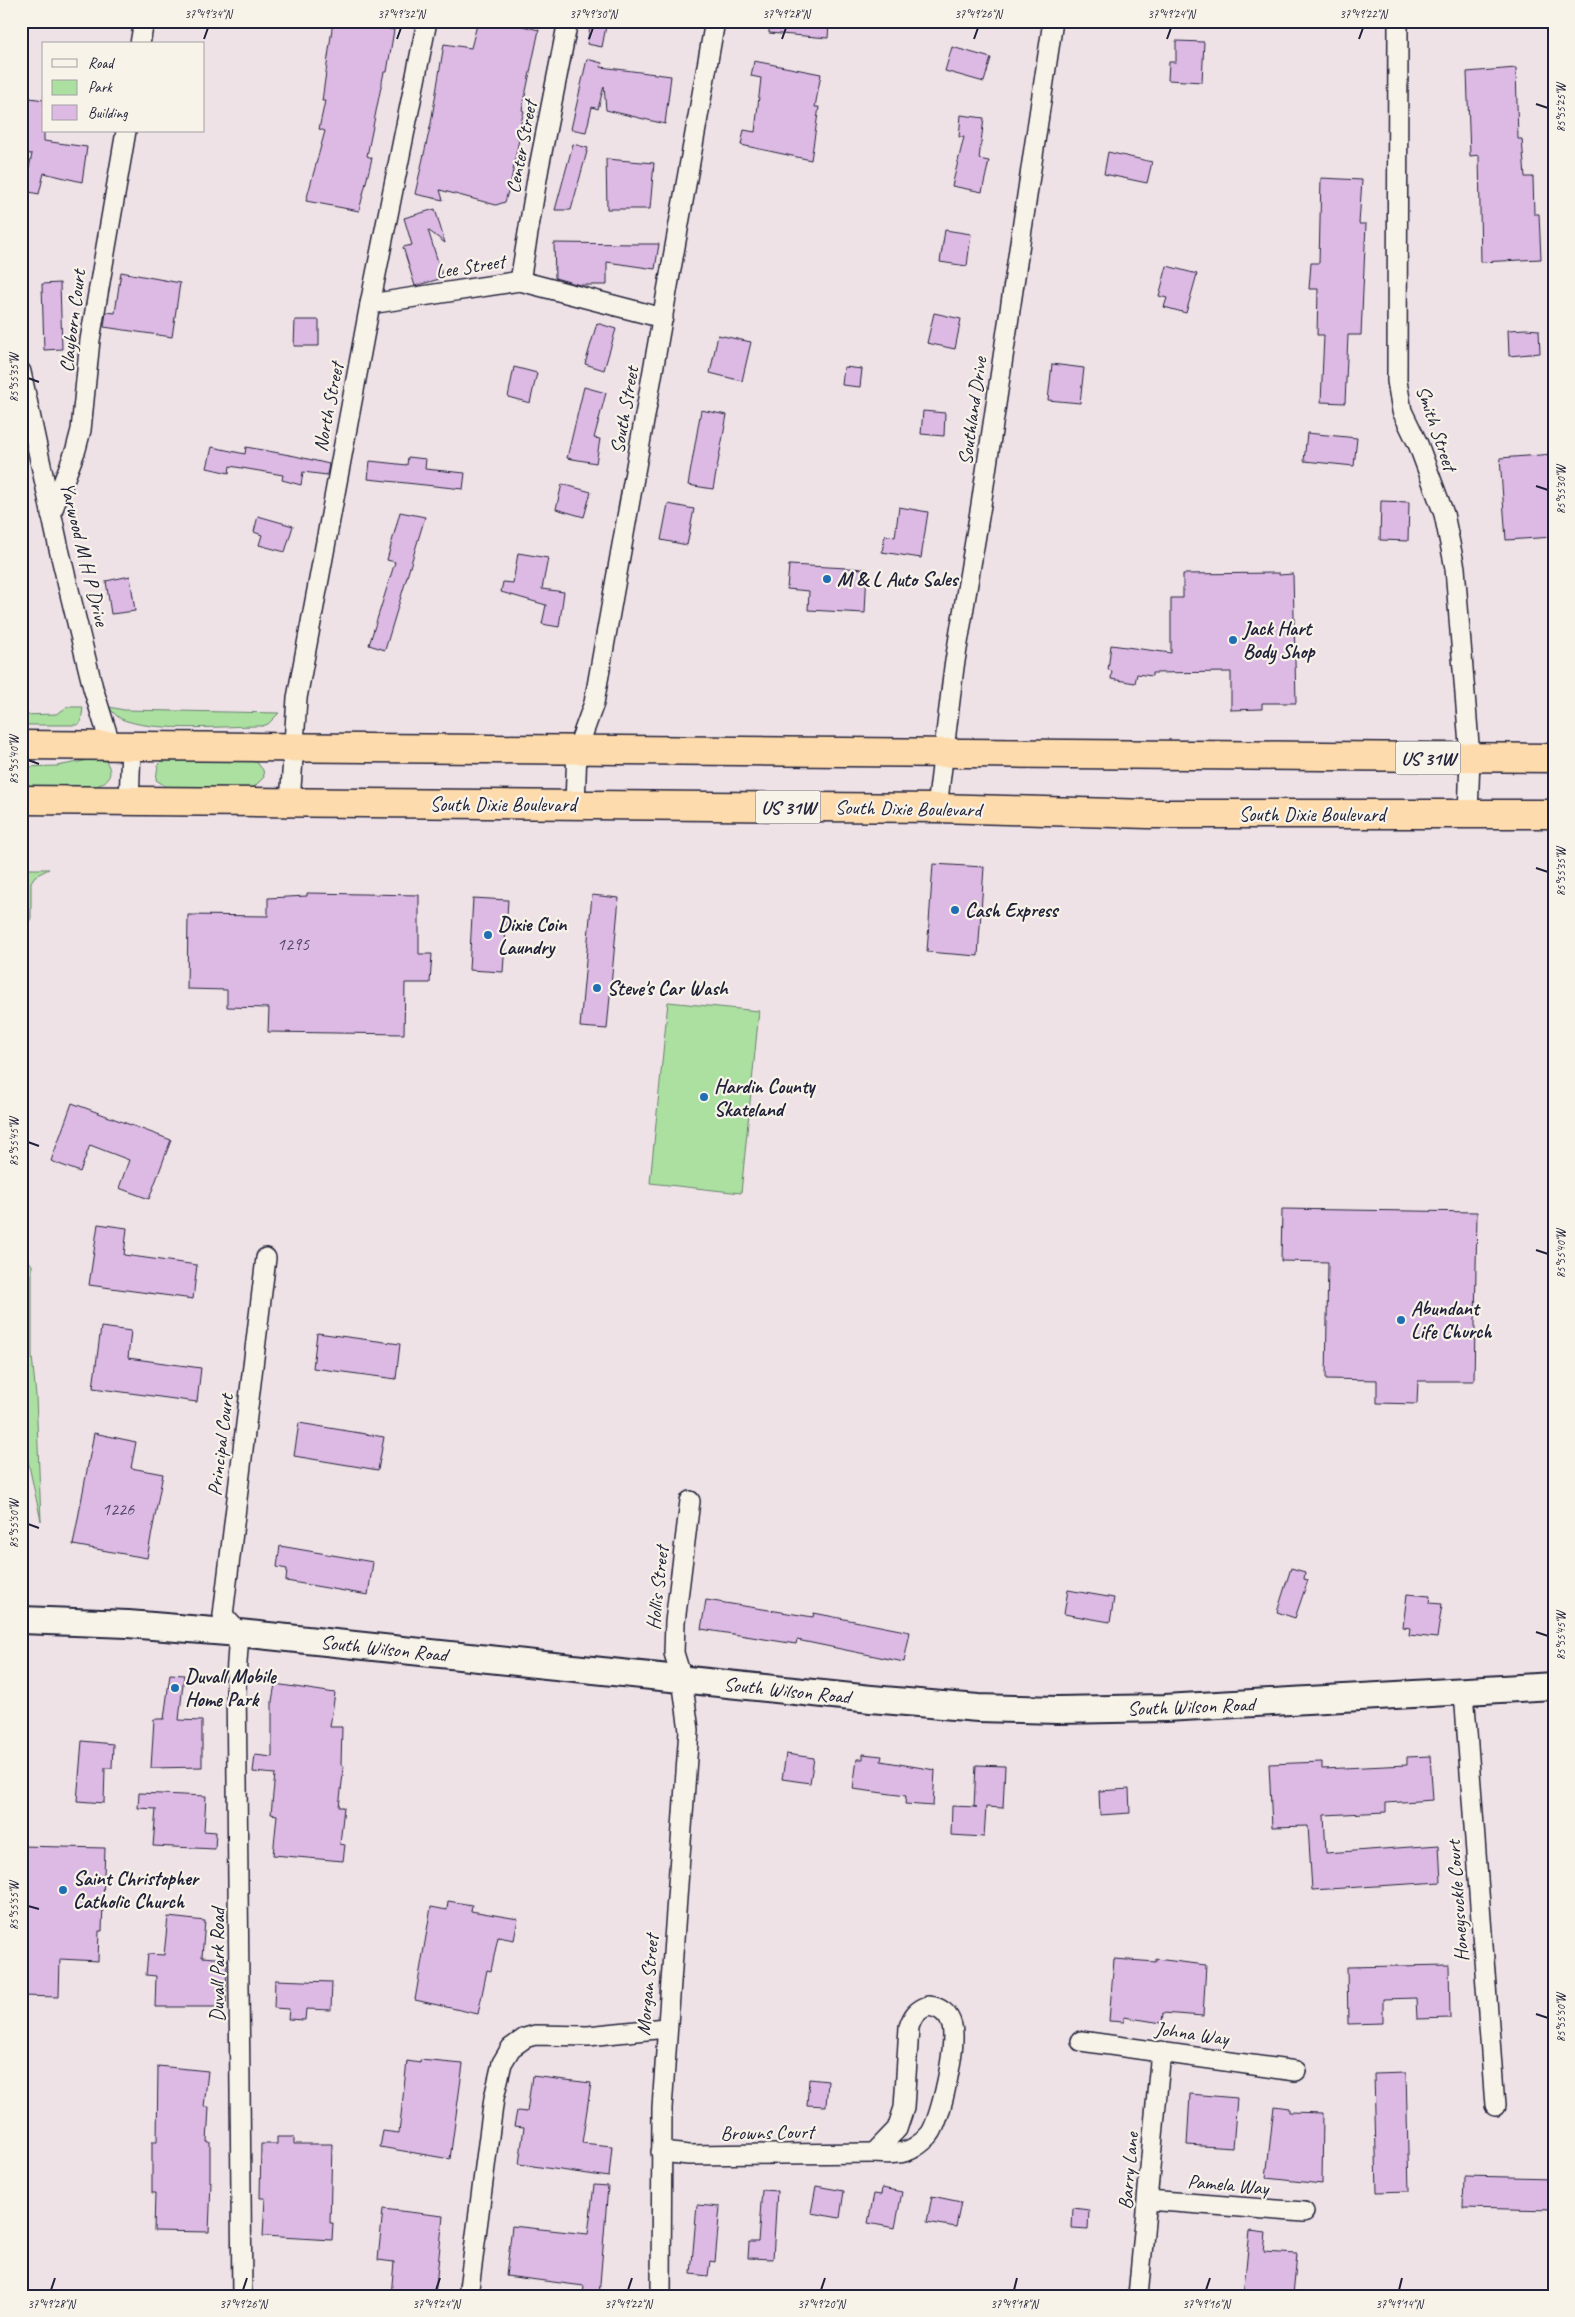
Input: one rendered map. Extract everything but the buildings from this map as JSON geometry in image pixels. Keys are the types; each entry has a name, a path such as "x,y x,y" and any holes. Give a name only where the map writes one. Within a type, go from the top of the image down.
{"highway":[{"name":"US 31W","path":"21,745 1554,758"},
{"name":"South Dixie Boulevard","path":"21,800 937,808 1148,814 1301,812 1468,816 1554,814"}],"main road":[{"name":"South Wilson Road","path":"21,1620 128,1624 239,1633 871,1699 978,1708 1058,1710 1165,1708 1554,1686"}],"street":[{"path":"140,42 144,21"},
{"name":"North Street","path":"290,802 292,747 297,698 370,304 427,21"},
{"name":"Center Street","path":"520,281 539,167 568,21"},
{"name":"South Street","path":"575,804 577,750 594,703 715,21"},
{"name":"Southland Drive","path":"937,808 954,668 981,505 1053,21"},
{"name":"Smith Street","path":"1398,21 1397,381 1402,411 1418,444 1444,514 1455,568 1470,757 1468,816"},
{"name":"Clayborn Court","path":"51,514 76,449 81,430 90,340 126,132"},
{"name":"Lee Street","path":"370,304 520,281 663,318"},
{"name":"Yarwood M H P Drive","path":"21,372 51,514 93,688 121,746 129,802"},
{"name":"Principal Court","path":"239,1633 223,1616 266,1258"},
{"name":"Hollis Street","path":"682,1679 674,1653 675,1622 690,1501"},
{"name":"Duvall Park Road","path":"239,1633 236,1677 242,2296"},
{"name":"Morgan Street","path":"661,2296 661,2152 666,2028 689,1730 682,1679"},
{"name":"Honeysuckle Court","path":"1464,1692 1495,2106"},
{"name":"Browns Court","path":"661,2152 689,2155 874,2153 903,2152 914,2148 930,2134 942,2106 954,2040 952,2026 947,2014 938,2007 928,2006 919,2009 912,2017 909,2027 904,2108 897,2128 874,2153"},
{"path":"468,2296 494,2098 502,2063 510,2048 525,2038 535,2035 588,2036 666,2028"},
{"name":"Johna Way","path":"1081,2041 1296,2071"},
{"name":"Barry Lane","path":"1138,2296 1161,2051"},
{"name":"Pamela Way","path":"1148,2200 1304,2212"}],"green space":[{"path":"68,707 83,707 81,722 78,725 21,725 21,715 56,714"},
{"path":"109,707 124,710 279,713 268,724 262,726 193,728 157,726 124,720 117,716"},
{"path":"94,759 106,761 110,770 105,782 97,786 21,786 21,767 57,766"},
{"path":"164,759 255,760 263,770 264,777 253,788 167,787 156,780 158,765"},
{"path":"21,869 49,869 35,876 31,882 31,918 21,936"},
{"name":"Hardin County Skateland","path":"668,1002 759,1011 741,1193 650,1183"},
{"path":"21,1243 22,1253 32,1265 32,1356 36,1396 41,1521 25,1447 26,1283 21,1259"}],"place":[{"name":"M & L Auto Sales","path":"827,579"},
{"name":"Jack Hart Body Shop","path":"1233,640"},
{"name":"Cash Express","path":"955,910"},
{"name":"Dixie Coin Laundry","path":"488,935"},
{"name":"Steve's Car Wash","path":"597,988"},
{"name":"Hardin County Skateland","path":"704,1097"},
{"name":"Abundant Life Church","path":"1401,1320"},
{"name":"Duvall Mobile Home Park","path":"175,1688"},
{"name":"Saint Christopher Catholic Church","path":"63,1890"}]}
